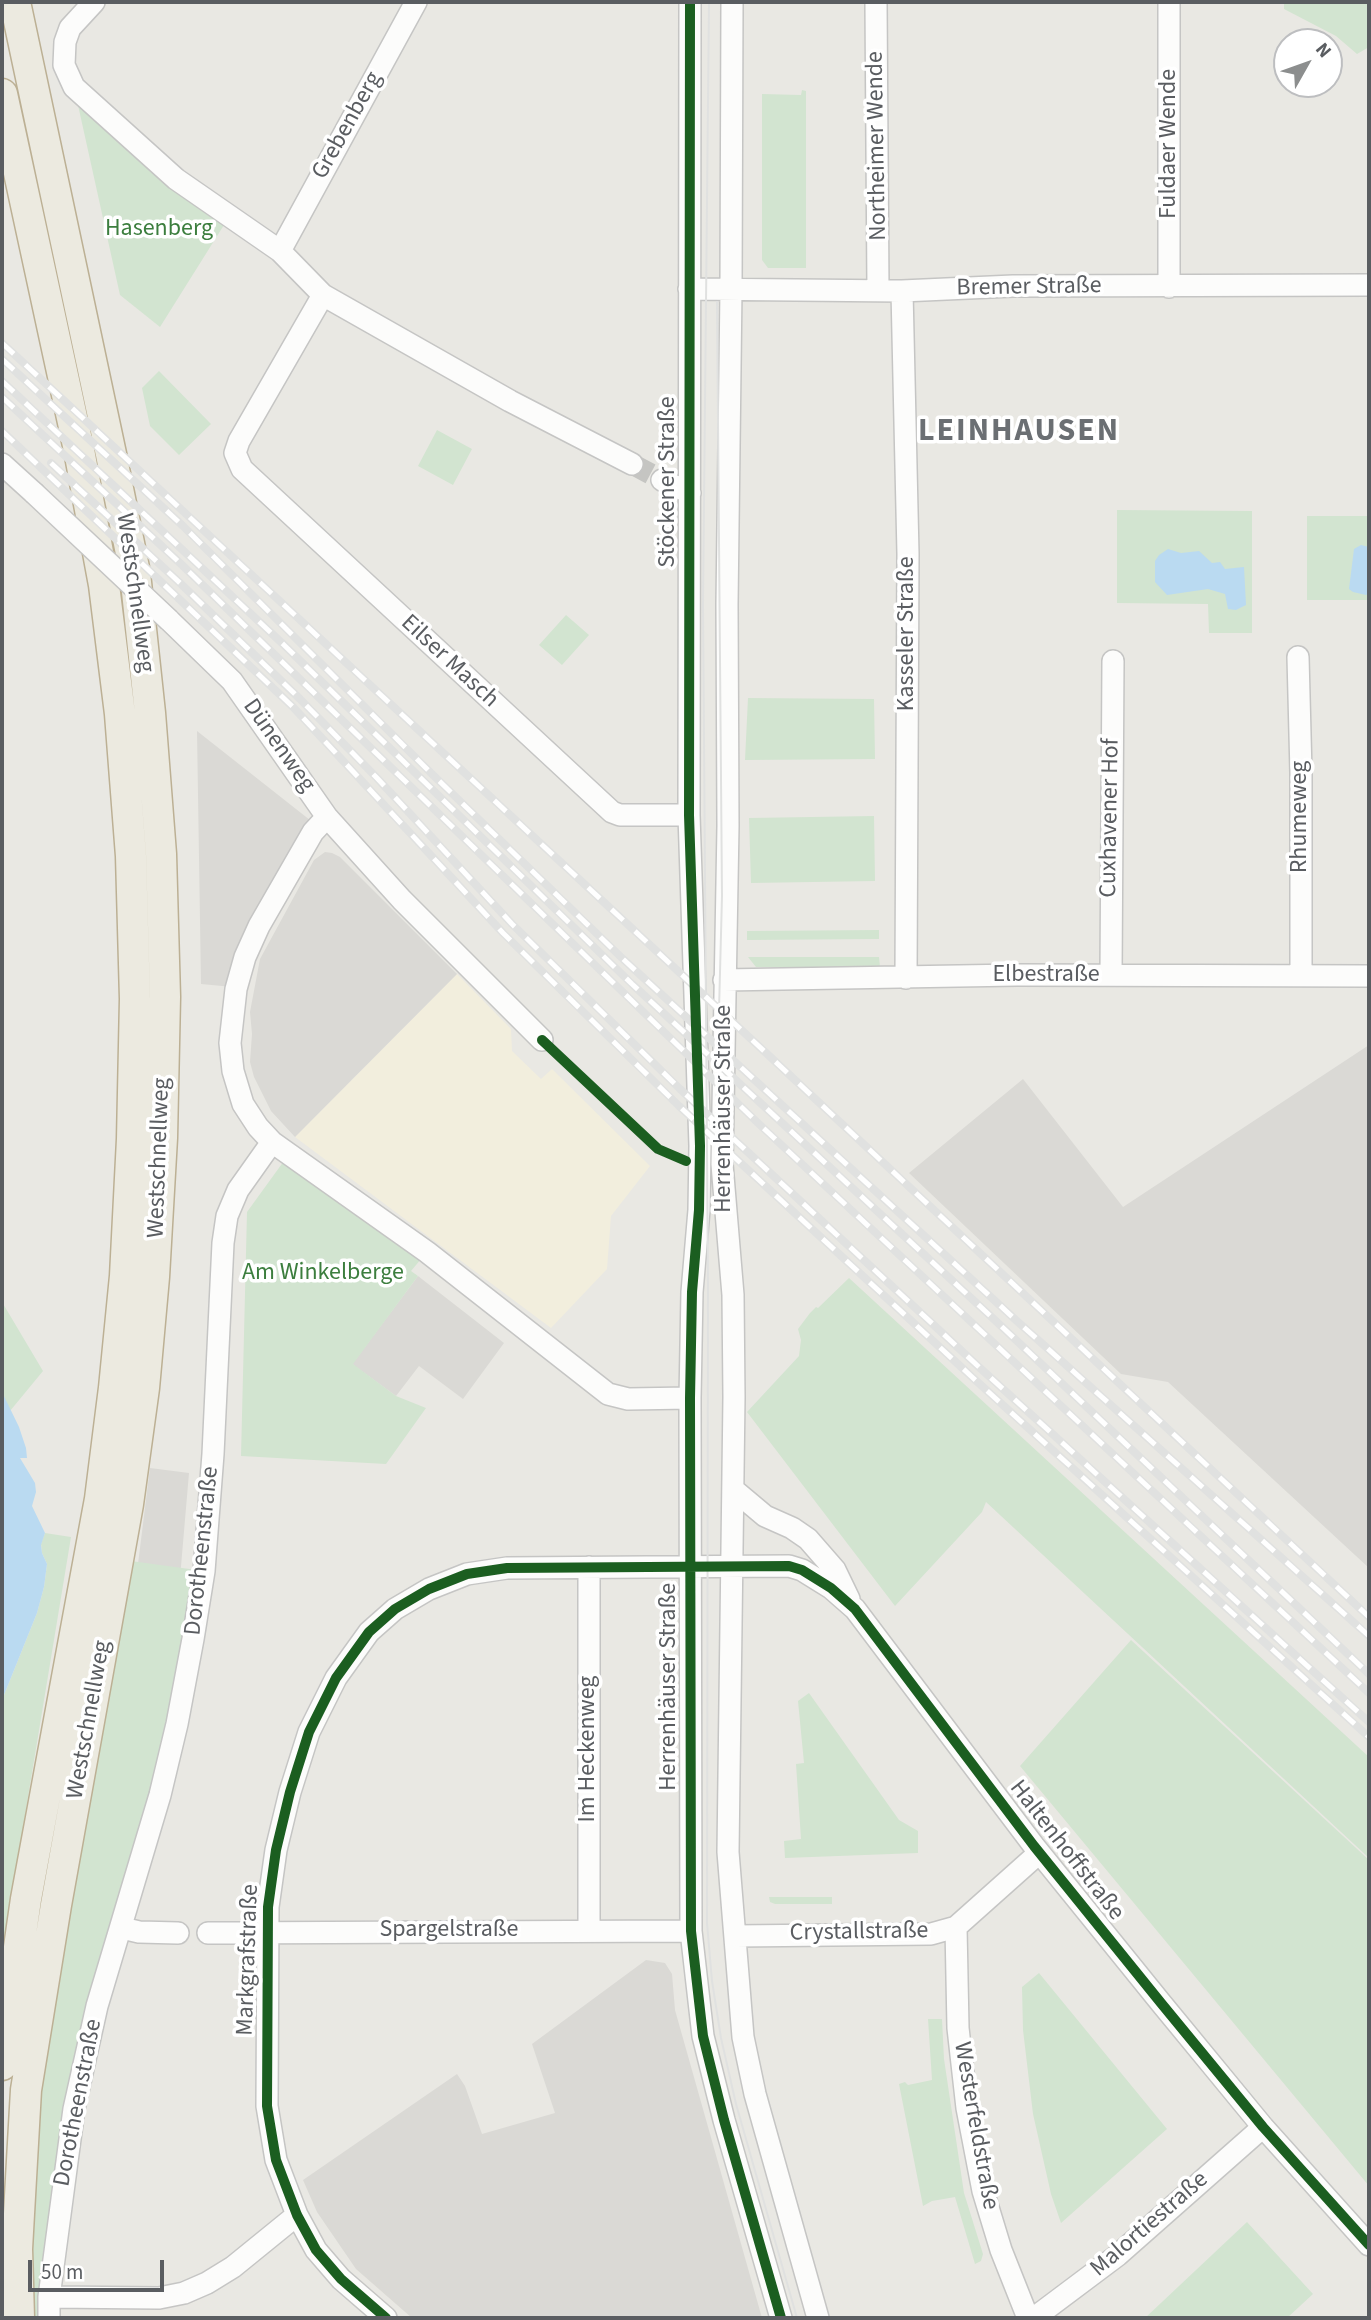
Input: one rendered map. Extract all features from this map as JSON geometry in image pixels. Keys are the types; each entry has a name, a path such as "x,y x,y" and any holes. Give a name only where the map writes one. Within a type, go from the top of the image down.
{"highway":[{"name":"Westschnellweg","path":"15,2 135,573 161,854 165,997 162,1152 144,1388 128,1504 55,1905 26,2090 17,2249 19,2318"},
{"name":"Westschnellweg","path":"2,94 79,450 104,584 120,714 130,843 135,999 125,1276 114,1388 100,1499 26,1899 2,2065"}],"street":[{"path":"93,2 70,28 65,42 64,65 74,87 176,179 280,251 323,295 510,401 632,464"},
{"name":"Grebenberg","path":"280,251 416,2"},
{"name":"Stöckener Straße","path":"690,2 689,815 694,962"},
{"path":"724,980 728,826 732,2"},
{"name":"Northeimer Wende","path":"876,2 878,291"},
{"name":"Fuldaer Wende","path":"1169,2 1169,286"},
{"name":"Bremer Straße","path":"689,289 902,291 1013,286 1369,285"},
{"name":"Kasseler Straße","path":"902,291 908,554 906,978"},
{"name":"Eilser Masch","path":"323,295 234,453 242,470 604,806 620,815 689,815"},
{"name":"Dünenweg","path":"2,464 232,681 327,817 402,900 542,1040"},
{"path":"662,480 691,493"},
{"name":"Rhumeweg","path":"1298,657 1301,976"},
{"name":"Cuxhavener Hof","path":"1111,975 1113,661"},
{"path":"327,817 313,832 259,926 245,957 236,989 230,1043 233,1071 243,1104 272,1142 436,1259 608,1394 628,1399 690,1398"},
{"name":"Herrenhäuser Straße","path":"694,962 700,1197 692,1292 690,1398 691,1931 703,2036 724,2120 781,2318"},
{"name":"Elbestraße","path":"724,980 1111,975 1369,976"},
{"name":"Herrenhäuser Straße","path":"724,980 722,1164 733,1295 734,1490 728,1852 743,2037 755,2094 818,2318"},
{"name":"Dorotheenstraße","path":"49,2308 74,2109 97,2006 122,1928 177,1724 204,1571 213,1454 223,1243 227,1216 238,1190 272,1142"},
{"path":"734,1490 765,1516 792,1528 819,1550 835,1570 855,1609"},
{"name":"Haltenhoffstraße","path":"691,1566 789,1566 819,1578 855,1609 1039,1853 1263,2127 1369,2245"},
{"name":"Markgrafstraße","path":"386,2318 341,2279 316,2250 296,2215 276,2160 268,2106 268,1907 276,1850 309,1732 336,1678 369,1632 395,1609 417,1595 467,1574 507,1568 691,1566"},
{"name":"Im Heckenweg","path":"589,1567 589,1931"},
{"name":"Crystallstraße","path":"735,1936 931,1934 956,1927 1039,1853"},
{"name":"Westerfeldstraße","path":"956,1927 958,2028 967,2108 983,2191 1001,2250 1028,2318"},
{"path":"122,1928 139,1932 178,1933"},
{"name":"Spargelstraße","path":"208,1933 691,1931"},
{"name":"Malortiestraße","path":"1034,2318 1118,2255 1263,2127"},
{"path":"49,2308 159,2298 184,2293 233,2267 296,2215"}],"shaded area":[{"path":"197,731 315,824 233,987 201,984"},
{"path":"325,852 340,857 457,974 295,1137 271,1111 254,1077 250,1062 250,1012 260,959 314,860"},
{"path":"457,974 511,1029 512,1051 541,1079 552,1069 650,1166 611,1216 607,1269 551,1328 295,1137"},
{"path":"1369,1045 1369,1568 1168,1382 1121,1374 909,1173 1023,1079 1123,1207"},
{"path":"418,1276 504,1343 463,1399 419,1366 396,1396 352,1364"},
{"path":"150,1468 189,1473 180,1578 137,1572"},
{"path":"646,1960 665,1963 672,1974 675,2010 762,2318 412,2318 356,2269 317,2212 303,2180 457,2074 465,2086 482,2134 555,2113 532,2044"}],"green space":[{"path":"1284,2 1367,2 1369,47 1357,54 1343,42 1343,28 1321,28 1284,9"},
{"name":"Hasenberg","path":"74,87 229,217 160,327 120,295"},
{"path":"802,90 806,91 806,268 768,268 762,260 762,94 801,95"},
{"path":"159,371 211,424 179,455 150,426 142,388"},
{"path":"437,430 472,449 453,485 418,466"},
{"path":"1117,510 1252,511 1252,633 1209,633 1208,604 1117,603"},
{"path":"1307,516 1369,516 1369,600 1307,600"},
{"path":"566,615 589,635 562,665 539,645"},
{"path":"748,698 874,699 875,759 745,760"},
{"path":"874,816 875,881 751,883 749,818"},
{"path":"879,930 879,939 747,940 747,931"},
{"path":"748,957 879,957 880,967 756,967"},
{"name":"Am Winkelberge","path":"289,1154 427,1252 411,1271 418,1276 353,1364 396,1396 426,1408 386,1464 241,1456 247,1212"},
{"path":"849,1278 1369,1757 1369,1858 986,1502 982,1512 895,1606 747,1412 799,1356 801,1340 798,1329 810,1313"},
{"path":"2,1302 43,1371 10,1411 2,1392"},
{"path":"45,1533 71,1537 2,1954 2,1700 37,1613 44,1587 47,1564 41,1544"},
{"path":"131,1561 204,1571 193,1639 97,2006 49,2318 26,2318 46,2011"},
{"path":"1131,1640 1369,1860 1369,2186 1020,1766"},
{"path":"809,1693 899,1820 918,1831 918,1853 785,1858 784,1841 801,1839 796,1764 804,1763 798,1701"},
{"path":"769,1897 832,1897 832,1904 775,1904 770,1902"},
{"path":"1039,1973 1167,2129 1061,2223 1051,2194 1033,2114 1023,2030 1022,1987"},
{"path":"928,2019 942,2019 944,2059 964,2193 983,2254 981,2261 975,2264 955,2197 932,2201 923,2206 899,2084 932,2080"},
{"path":"1247,2222 1313,2294 1287,2318 1145,2318"}],"water":[{"path":"1361,545 1369,547 1369,593 1366,595 1349,589 1354,549"},
{"path":"1168,549 1181,553 1199,551 1212,563 1220,562 1225,569 1244,567 1246,605 1236,610 1228,609 1225,594 1208,589 1167,595 1155,582 1155,561"},
{"path":"2,1392 26,1448 27,1458 20,1458 35,1483 36,1492 32,1506 45,1533 41,1545 47,1564 37,1613 2,1700"}],"tunnel":[{"path":"632,464 662,480"}],"tram line":[{"path":"709,2 703,604 708,1284 707,1923 721,2038 736,2104 797,2318"},
{"path":"716,1125 722,896 717,302"}],"railway":[{"path":"2,343 1369,1617"},
{"path":"2,359 183,526 432,774 623,959 1018,1322 1369,1636"},
{"path":"2,381 283,644 632,984 998,1323 1369,1674"},
{"path":"2,397 181,564 759,1124 1369,1693"},
{"path":"2,431 293,707 503,933 679,1106 972,1377 1369,1737"},
{"path":"51,463 300,699 512,924 680,1089 980,1368 1369,1722"}],"cycle path":[{"path":"690,2 689,815 700,1146 699,1210 692,1292 690,1398 691,1931 703,2036 724,2120 781,2318"},
{"path":"542,1040 658,1149 686,1161"},
{"path":"386,2318 341,2279 316,2250 297,2215 276,2160 267,2106 268,1907 276,1850 290,1792 309,1732 336,1678 369,1632 395,1609 429,1589 467,1574 507,1568 789,1566 802,1570 831,1588 855,1609 1034,1846 1161,2003 1263,2127 1369,2245"}],"district":[{"name":"LEINHAUSEN","path":"1019,433"}]}
